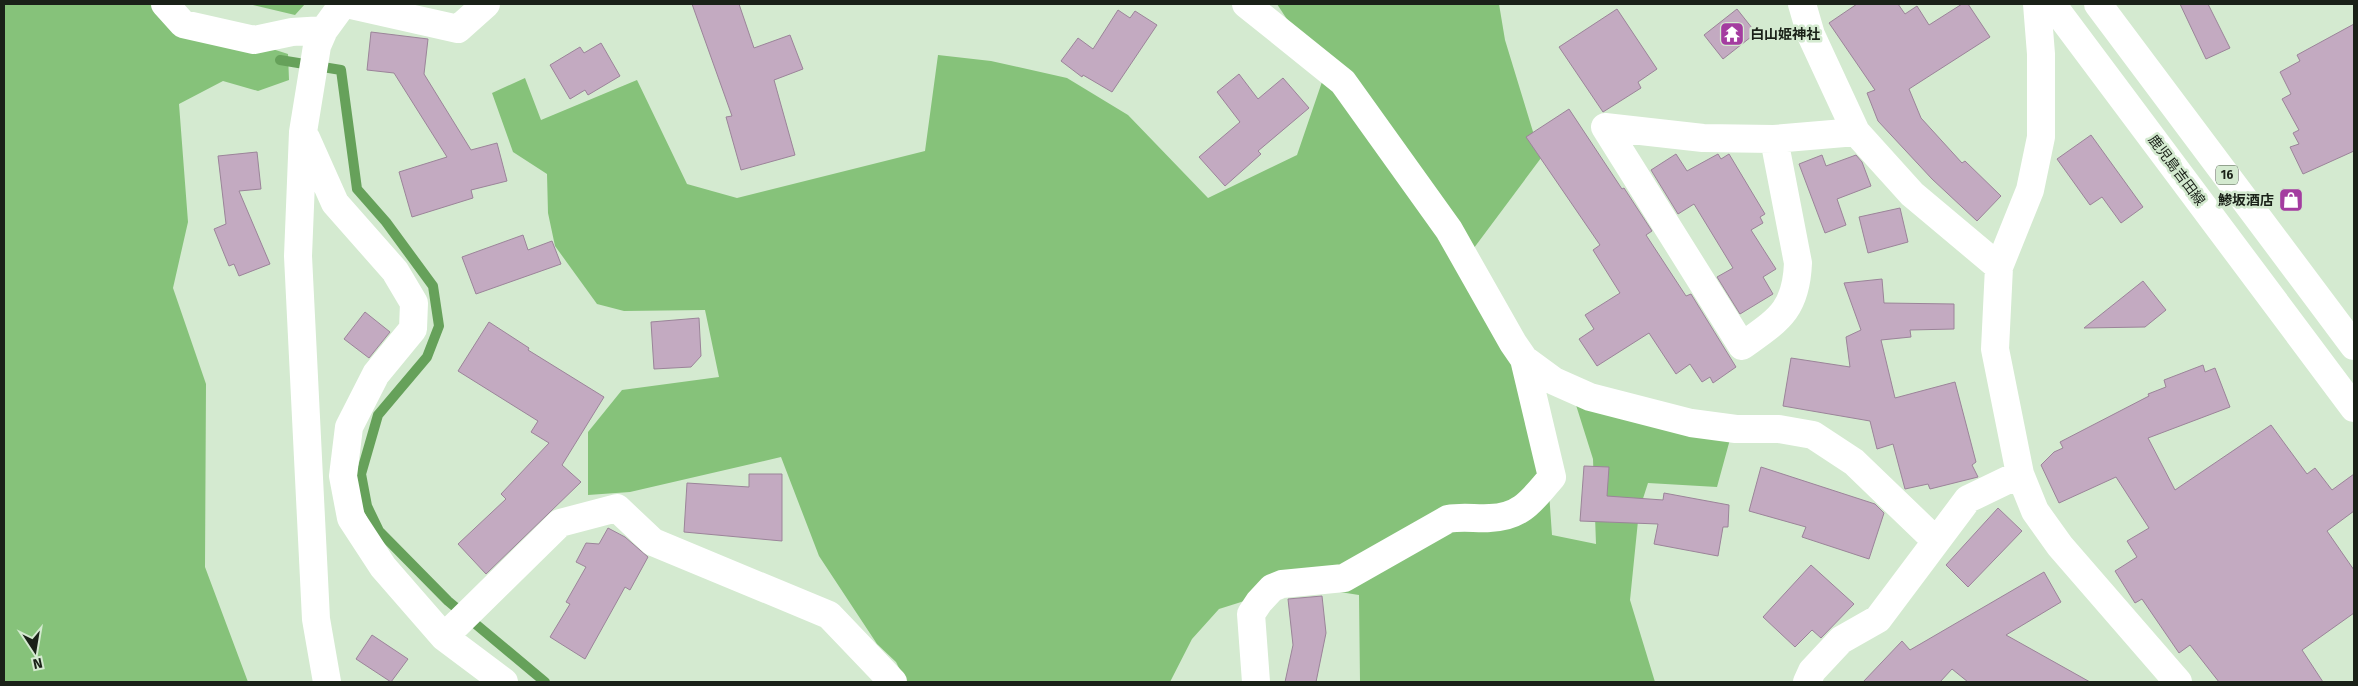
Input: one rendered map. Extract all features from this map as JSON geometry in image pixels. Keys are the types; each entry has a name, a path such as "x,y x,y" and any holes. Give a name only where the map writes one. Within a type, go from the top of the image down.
{"street":[{"path":"165,4 183,24 254,40 292,32 321,38"},
{"path":"327,682 316,620 298,256 303,132 310,87 321,38 343,4"},
{"path":"347,4 458,29 486,4"},
{"path":"1246,4 1343,82 1449,230 1524,359 1554,381 1590,397 1691,423 1736,429 1779,429 1813,435 1854,462 1936,540"},
{"path":"1802,4 1811,35 1856,132 1912,194 1999,267"},
{"path":"2037,4 2041,54 2042,136 2030,190 1999,267 1995,349 2020,474 2035,511 2060,546 2178,682"},
{"name":"鹿児島吉田線","path":"2052,4 2354,408"},
{"name":"16","path":"2098,4 2354,346"},
{"path":"1774,139 1798,263 1797,282 1794,296 1780,319 1742,346 1605,128 1703,138 1774,139 1856,132"},
{"path":"303,132 335,203 396,271 414,303 413,330 376,374 349,427 343,476 351,518 383,568 444,637 504,682"},
{"path":"1256,682 1251,614 1272,588 1289,583 1344,578 1448,519 1462,516 1489,518 1518,513 1532,501 1552,477 1524,359"},
{"path":"1807,682 1812,671 1841,640 1878,619 1968,499 2020,474"},
{"path":"444,637 560,523 617,508 653,542 829,616 893,682"}],"green space":[{"path":"4,4 180,4 199,25 288,54 289,80 258,91 223,81 179,104 188,222 173,288 206,384 205,567 248,682 4,682"},
{"path":"249,4 305,4 295,15"},
{"path":"1277,4 1499,4 1505,40 1541,158 1468,256 1544,421 1552,535 1596,544 1593,459 1570,386 1732,432 1717,487 1648,483 1639,511 1630,600 1655,682 1360,682 1359,595 1295,585 1219,609 1192,639 1170,682 906,682 896,662 877,644 819,556 781,457 630,492 588,495 588,432 622,390 719,377 705,310 624,311 597,304 555,246 548,213 547,174 513,152 492,93 525,78 541,120 637,80 687,184 737,198 925,151 938,55 991,61 1067,78 1128,115 1208,198 1297,155 1324,76"}],"building":[{"path":"692,4 739,4 754,48 790,35 803,69 774,80 795,155 741,170 726,117 732,116"},
{"path":"1857,4 1898,4 1905,14 1917,6 1929,25 1962,4 1968,4 1990,37 1909,89 1921,118 1962,163 1965,161 2001,196 1977,221 1932,179 1878,121 1867,93 1875,90 1829,23"},
{"path":"2180,4 2208,4 2230,48 2206,59"},
{"path":"1617,9 1657,69 1638,82 1641,88 1603,112 1559,47"},
{"path":"1737,9 1756,33 1723,59 1704,35"},
{"path":"1118,10 1130,18 1135,11 1157,25 1112,92 1083,75 1082,77 1061,61 1078,38 1093,49"},
{"path":"2354,24 2354,151 2303,174 2290,147 2299,144 2293,133 2299,130 2282,99 2291,94 2280,72 2300,61 2297,55"},
{"path":"371,32 428,39 424,74 471,150 497,143 507,181 471,190 473,198 412,217 399,172 447,157 394,73 367,70"},
{"path":"601,43 620,76 588,95 585,90 570,99 550,65 580,47 584,53"},
{"path":"1239,74 1258,99 1283,78 1309,108 1258,151 1261,154 1225,186 1199,157 1240,122 1217,92"},
{"path":"1569,109 1652,231 1646,235 1686,296 1691,294 1736,367 1713,383 1710,377 1702,382 1690,364 1676,374 1649,333 1597,366 1579,339 1594,329 1585,315 1620,293 1593,250 1600,245 1526,137"},
{"path":"2091,135 2143,207 2121,223 2102,197 2090,205 2057,159"},
{"path":"257,152 261,189 239,191 270,264 239,276 234,264 229,266 214,229 226,224 218,156"},
{"path":"1676,154 1687,171 1718,154 1721,159 1729,154 1765,214 1760,217 1763,223 1751,230 1776,269 1763,277 1773,294 1740,314 1717,277 1733,268 1694,204 1678,214 1651,170"},
{"path":"1822,155 1826,166 1856,155 1862,162 1871,186 1837,199 1846,225 1825,233 1799,164"},
{"path":"1900,208 1908,242 1868,253 1859,217"},
{"path":"523,235 528,250 552,241 561,264 476,294 462,257"},
{"path":"1882,279 1884,303 1954,304 1954,329 1910,330 1911,337 1881,340 1895,398 1955,382 1976,462 1972,465 1978,477 1930,489 1928,484 1905,489 1893,444 1877,449 1870,421 1783,406 1791,358 1850,367 1846,337 1861,330 1844,283"},
{"path":"2143,281 2166,310 2145,327 2084,328"},
{"path":"365,312 390,332 369,358 344,339"},
{"path":"699,318 701,356 691,367 654,369 651,322"},
{"path":"489,322 529,348 528,350 604,397 562,465 581,482 486,574 458,544 506,499 501,494 549,443 531,432 538,421 458,371"},
{"path":"2203,365 2205,372 2215,368 2230,407 2148,438 2175,490 2271,425 2307,474 2315,468 2332,490 2354,474 2354,511 2327,531 2354,570 2354,613 2302,650 2323,682 2219,682 2190,645 2179,653 2142,599 2135,603 2115,571 2137,557 2127,541 2149,528 2116,477 2059,503 2041,465 2054,452 2063,448 2060,442 2149,396 2148,394 2166,387 2164,380"},
{"path":"1584,466 1609,467 1607,496 1663,500 1664,493 1729,505 1728,527 1723,527 1718,556 1654,544 1658,524 1580,521"},
{"path":"1761,467 1875,504 1884,513 1869,559 1802,537 1806,527 1749,511"},
{"path":"749,474 782,474 782,541 684,532 687,483 749,487"},
{"path":"1998,508 2022,531 1968,587 1946,565"},
{"path":"608,528 625,537 648,557 630,590 625,587 585,659 550,637 570,604 566,602 586,567 576,562 586,543 599,544"},
{"path":"1811,565 1854,604 1821,638 1812,630 1795,647 1763,617"},
{"path":"2044,572 2061,602 2006,635 2090,682 1968,682 1952,669 1940,682 1863,682 1902,641 1910,650"},
{"path":"1322,596 1326,633 1316,682 1285,682 1293,645 1288,599"},
{"path":"372,635 408,659 391,682 356,659"}],"waterway":[{"path":"280,60 341,70 357,189 386,222 433,286 439,326 427,357 378,415 361,474 367,506 379,531 448,601 545,682"}],"place":[{"name":"白山姫神社","path":"1732,34"},
{"name":"鯵坂酒店","path":"2291,200"}]}
